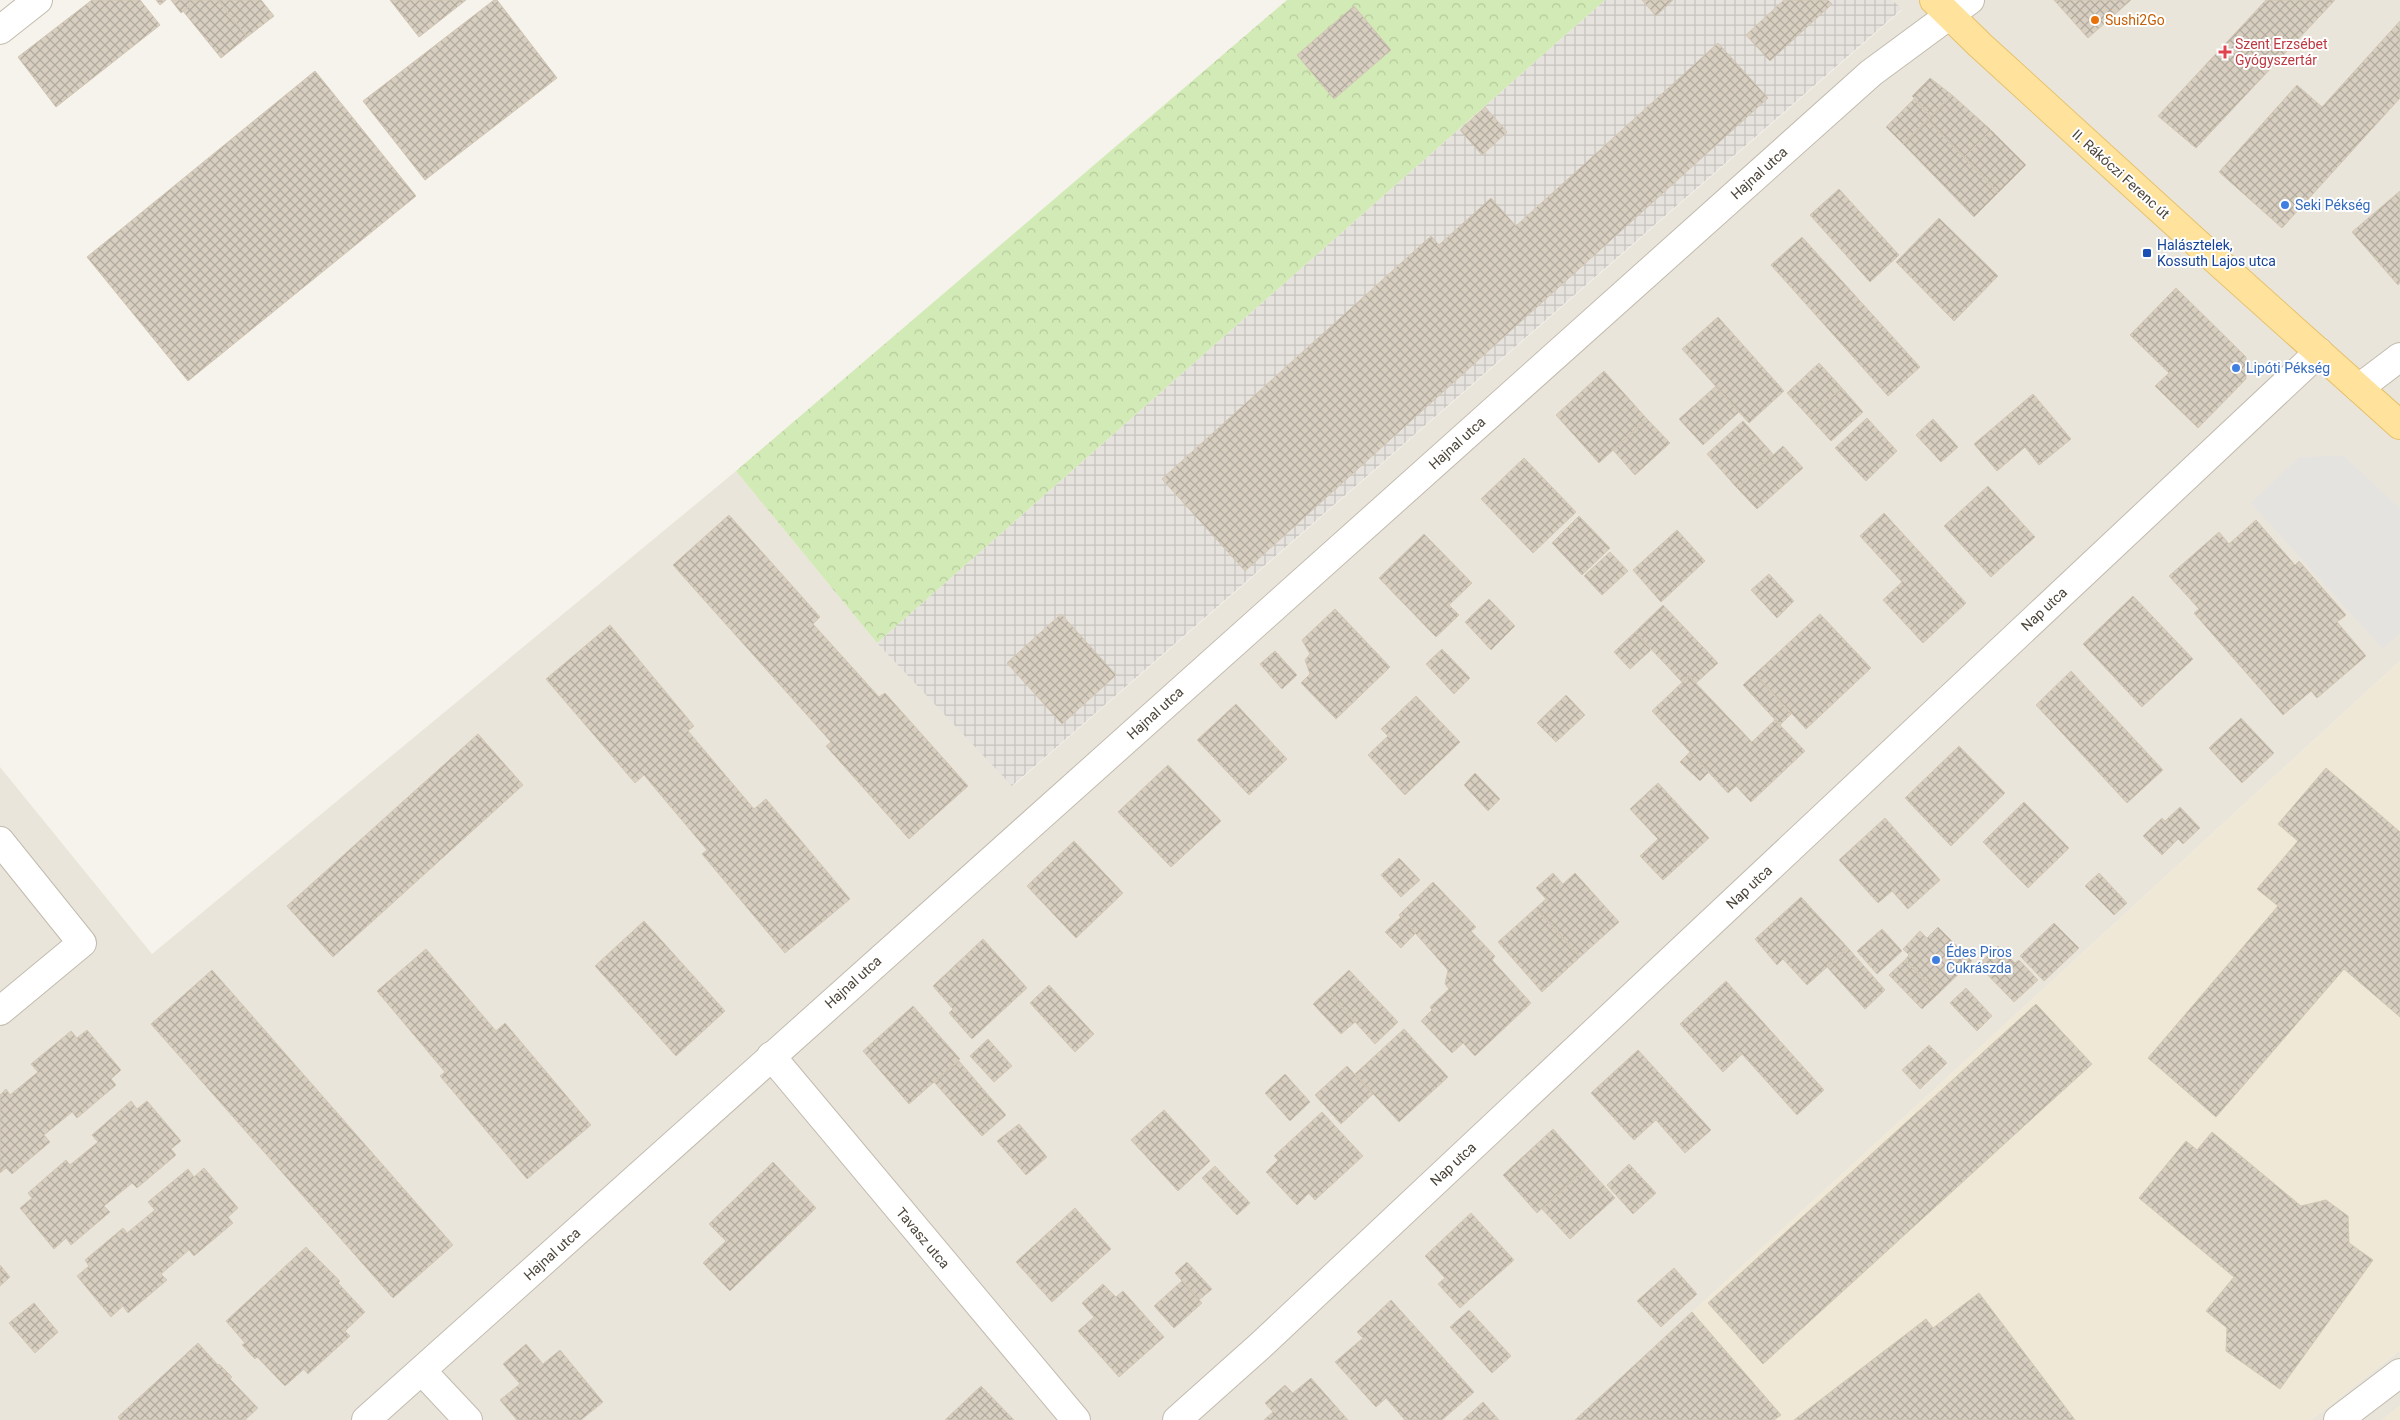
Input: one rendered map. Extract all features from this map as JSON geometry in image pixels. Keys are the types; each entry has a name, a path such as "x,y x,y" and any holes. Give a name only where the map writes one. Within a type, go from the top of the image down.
{"main road":[{"name":"II. Rákóczi Ferenc út","path":"1952,5 1980,45 2400,426"}],"street":[{"path":"0,30 38,0"},
{"name":"Hajnal utca","path":"366,1420 1871,73 1952,5"},
{"name":"Nap utca","path":"1177,1420 1261,1345 2319,352"},
{"path":"2359,388 2400,357"},
{"path":"0,841 82,943 0,1012"},
{"name":"Tavasz utca","path":"771,1056 1076,1420"},
{"path":"422,1370 468,1420"},
{"path":"2338,1420 2400,1373"}],"shaded area":[{"path":"1605,0 1892,0 1902,9 1012,786 877,643"},
{"path":"1892,0 2400,0 2400,661 1575,1420 0,1420 0,767 152,954 736,471 877,643 1013,786 1902,10"},
{"path":"2344,456 2400,508 2400,633 2383,649 2251,503 2299,457"},
{"path":"2400,661 2400,1350 2311,1420 1575,1420"},
{"path":"2400,1350 2400,1406 2382,1420 2311,1420"},
{"path":"2400,1406 2400,1420 2382,1420"}],"green space":[{"path":"1287,0 1605,0 877,643 736,471"}],"building":[{"path":"92,0 140,0 160,25 56,107 18,57"},
{"path":"156,0 166,0 160,5"},
{"path":"171,0 197,0 181,13"},
{"path":"197,0 218,0 247,37 221,58 183,11"},
{"path":"218,0 261,0 274,16 247,37"},
{"path":"390,0 466,0 419,37"},
{"path":"494,0 497,0 557,78 425,180 363,101"},
{"path":"1642,0 1673,0 1656,16"},
{"path":"1784,0 1828,0 1832,4 1770,61 1746,35"},
{"path":"2054,0 2131,0 2088,38"},
{"path":"2266,0 2335,0 2196,148 2158,116"},
{"path":"1354,6 1391,50 1334,99 1297,55"},
{"path":"2400,21 2400,98 2282,228 2219,172 2297,85 2322,107"},
{"path":"1718,43 1768,98 1245,571 1162,479 1431,236 1439,245 1491,198 1516,226"},
{"path":"315,71 416,196 188,381 87,257"},
{"path":"1930,78 1952,95 1931,117 1912,96"},
{"path":"1952,95 1991,130 1964,157 1928,120"},
{"path":"1914,99 1931,117 1903,144 1886,127"},
{"path":"1485,107 1507,132 1482,155 1460,130"},
{"path":"1928,120 1998,193 1974,217 1903,144"},
{"path":"1991,130 2026,165 1998,193 1964,157"},
{"path":"1839,189 1899,255 1870,282 1810,215"},
{"path":"2400,191 2400,283 2398,285 2352,232"},
{"path":"1939,218 1998,276 1954,321 1896,262"},
{"path":"1802,237 1920,367 1888,396 1771,265"},
{"path":"2176,288 2246,357 2246,379 2198,428 2155,386 2169,373 2130,335"},
{"path":"1718,317 1784,391 1749,423 1682,349"},
{"path":"1819,363 1842,388 1809,417 1787,393"},
{"path":"1604,371 1647,419 1599,463 1556,415"},
{"path":"1716,386 1739,412 1703,445 1679,419"},
{"path":"1842,388 1863,412 1831,441 1809,417"},
{"path":"2033,394 2071,439 2039,465 2025,447 1997,471 1974,444"},
{"path":"1867,418 1897,451 1866,481 1835,448"},
{"path":"1647,419 1670,443 1635,475 1613,450"},
{"path":"1933,419 1958,447 1941,462 1916,435"},
{"path":"1743,421 1774,455 1737,488 1707,454"},
{"path":"1783,446 1803,468 1757,509 1737,488"},
{"path":"1524,458 1576,512 1533,553 1481,499"},
{"path":"1988,486 2035,537 1991,577 1944,526"},
{"path":"1884,513 1966,603 1923,643 1883,600 1902,582 1860,536"},
{"path":"729,515 820,617 813,624 879,697 885,693 968,786 909,839 826,746 831,742 673,565"},
{"path":"1579,516 1610,548 1582,575 1552,543"},
{"path":"2256,520 2295,565 2299,561 2346,615 2337,622 2366,656 2317,698 2311,691 2283,715 2194,613 2199,609 2169,576 2219,532 2229,544"},
{"path":"1677,530 1705,561 1661,602 1633,570"},
{"path":"1424,534 1472,583 1449,605 1459,615 1436,637 1379,578"},
{"path":"1610,552 1628,571 1602,595 1584,576"},
{"path":"1769,574 1794,601 1777,618 1751,590"},
{"path":"2133,596 2193,659 2142,707 2083,644"},
{"path":"1489,599 1515,626 1491,650 1465,622"},
{"path":"1663,605 1718,663 1696,683 1689,676 1682,682 1635,632"},
{"path":"1335,609 1390,667 1336,719 1301,683 1310,674 1305,660 1310,654 1302,640"},
{"path":"1061,614 1116,675 1062,724 1007,663"},
{"path":"1820,614 1871,668 1806,729 1755,674"},
{"path":"610,625 694,726 688,731 754,809 766,799 850,899 785,953 702,854 707,850 644,775 635,783 546,679"},
{"path":"1635,632 1651,650 1630,669 1614,652"},
{"path":"1442,649 1470,678 1454,694 1426,664"},
{"path":"1275,651 1297,675 1282,689 1260,664"},
{"path":"2071,671 2163,770 2127,803 2036,705"},
{"path":"1755,674 1791,714 1780,725 1743,685"},
{"path":"1689,676 1752,742 1775,720 1805,751 1751,802 1736,786 1728,793 1652,711"},
{"path":"1566,695 1585,715 1556,742 1537,723"},
{"path":"1416,696 1460,742 1405,795 1368,755 1388,736 1381,729"},
{"path":"1236,704 1287,759 1249,795 1197,740"},
{"path":"2241,718 2274,753 2242,783 2209,748"},
{"path":"478,734 523,785 333,957 287,906"},
{"path":"1959,746 2005,793 1951,846 1905,798"},
{"path":"1690,752 1709,772 1700,781 1680,762"},
{"path":"1168,765 1221,821 1171,867 1118,812"},
{"path":"2326,768 2400,832 2400,1017 2344,969 2216,1117 2148,1058 2278,906 2257,889 2298,841 2278,824"},
{"path":"1475,773 1500,799 1488,811 1464,785"},
{"path":"1658,783 1709,838 1663,880 1640,856 1658,839 1630,809"},
{"path":"2024,802 2069,848 2028,888 1983,842"},
{"path":"2180,807 2200,828 2183,844 2178,839 2162,855 2143,836 2162,818 2165,821"},
{"path":"1885,818 1940,880 1908,909 1892,891 1878,903 1839,860"},
{"path":"1074,841 1123,893 1076,938 1027,886"},
{"path":"1399,858 1420,880 1401,897 1381,875"},
{"path":"1553,873 1563,884 1575,873 1619,922 1580,957 1536,908 1546,899 1536,888"},
{"path":"2099,873 2127,903 2114,915 2085,886"},
{"path":"1433,882 1476,927 1471,931 1495,956 1492,960 1531,1003 1475,1056 1463,1043 1452,1053 1421,1021 1432,1010 1430,1007 1449,989 1445,984 1448,970 1399,915"},
{"path":"1801,897 1848,948 1807,985 1783,959 1777,965 1755,939"},
{"path":"1536,908 1580,957 1542,992 1498,942"},
{"path":"1401,917 1416,933 1401,948 1385,932"},
{"path":"644,921 725,1011 676,1056 595,966"},
{"path":"2054,923 2079,948 2044,981 2020,956"},
{"path":"1938,927 1972,961 1938,994 1905,960 1909,955 1903,949 1920,931 1927,938"},
{"path":"1882,929 1902,951 1877,974 1857,951"},
{"path":"983,939 1027,988 972,1039 949,1013 953,1009 933,986"},
{"path":"1998,946 2015,963 2019,960 2038,980 2014,1002 1978,965"},
{"path":"1848,948 1885,990 1865,1009 1827,967"},
{"path":"426,949 496,1031 505,1023 591,1125 527,1179 440,1076 445,1072 377,991"},
{"path":"1905,960 1938,994 1922,1009 1889,975"},
{"path":"212,970 453,1245 393,1298 151,1024"},
{"path":"1349,970 1398,1022 1375,1044 1327,991"},
{"path":"1726,981 1824,1090 1797,1115 1742,1054 1723,1072 1680,1024"},
{"path":"1049,985 1094,1034 1075,1052 1030,1003"},
{"path":"1966,988 1992,1016 1977,1031 1950,1003"},
{"path":"1327,991 1355,1022 1341,1034 1313,1004"},
{"path":"2036,1004 2092,1064 1763,1364 1708,1303"},
{"path":"913,1006 960,1059 909,1104 863,1051"},
{"path":"1404,1029 1448,1077 1399,1122 1355,1074"},
{"path":"87,1030 121,1070 111,1079 116,1085 77,1118 72,1112 44,1135 50,1142 12,1174 6,1168 0,1173 0,1095 6,1089 10,1095 38,1072 31,1064 71,1031 77,1038"},
{"path":"988,1039 1012,1066 994,1082 970,1056"},
{"path":"1929,1045 1947,1063 1920,1089 1902,1070"},
{"path":"1638,1050 1711,1130 1685,1153 1656,1120 1634,1140 1591,1093"},
{"path":"959,1061 989,1096 965,1117 934,1082"},
{"path":"1347,1066 1373,1094 1341,1124 1315,1095"},
{"path":"1285,1074 1310,1102 1290,1121 1265,1093"},
{"path":"989,1096 1006,1115 982,1136 965,1117"},
{"path":"131,1101 137,1109 147,1101 181,1141 171,1149 176,1155 137,1188 132,1183 104,1206 110,1212 71,1245 66,1238 54,1249 20,1208 32,1198 28,1193 66,1160 70,1165 98,1142 92,1135"},
{"path":"1164,1110 1210,1161 1178,1191 1131,1140"},
{"path":"1322,1112 1363,1156 1315,1200 1309,1193 1297,1205 1266,1172 1278,1160 1274,1156"},
{"path":"1019,1124 1047,1157 1026,1175 997,1141"},
{"path":"1553,1129 1587,1167 1537,1213 1503,1175"},
{"path":"2212,1132 2301,1206 2326,1200 2348,1216 2349,1243 2373,1260 2280,1389 2226,1351 2227,1328 2206,1311 2234,1277 2139,1198 2186,1141 2197,1150"},
{"path":"773,1162 816,1208 730,1291 703,1263 726,1241 709,1224"},
{"path":"1629,1164 1656,1193 1633,1214 1607,1185"},
{"path":"1215,1166 1250,1203 1237,1215 1202,1178"},
{"path":"1587,1167 1615,1198 1570,1239 1542,1209"},
{"path":"204,1168 238,1208 228,1217 233,1223 194,1256 189,1250 161,1274 167,1280 128,1313 123,1306 111,1317 77,1276 89,1266 85,1260 123,1228 127,1233 155,1210 148,1202 188,1169 194,1177"},
{"path":"1075,1208 1111,1249 1052,1302 1016,1262"},
{"path":"1471,1213 1514,1260 1460,1308 1438,1284 1445,1278 1425,1256"},
{"path":"306,1247 340,1281 338,1283 365,1312 345,1331 350,1336 308,1374 304,1369 285,1386 257,1357 255,1359 242,1345 245,1343 226,1321"},
{"path":"1187,1262 1212,1289 1199,1300 1175,1273"},
{"path":"0,1265 10,1277 0,1286"},
{"path":"1674,1268 1697,1294 1661,1327 1637,1301"},
{"path":"1182,1281 1202,1303 1174,1328 1154,1306"},
{"path":"1103,1284 1116,1297 1123,1291 1164,1337 1119,1377 1078,1331 1094,1317 1082,1303"},
{"path":"1979,1293 2075,1420 1794,1420 1926,1319 1933,1328"},
{"path":"1391,1300 1474,1392 1442,1420 1405,1420 1386,1398 1376,1407 1335,1362 1363,1338 1357,1332"},
{"path":"34,1303 58,1332 35,1353 9,1323"},
{"path":"1469,1310 1511,1356 1492,1373 1450,1327"},
{"path":"1692,1312 1781,1415 1774,1420 1575,1420"},
{"path":"198,1343 232,1377 230,1379 258,1408 245,1420 120,1420 118,1417"},
{"path":"526,1344 543,1364 560,1350 603,1402 581,1420 517,1420 500,1400 520,1384 503,1364"},
{"path":"1311,1378 1348,1420 1264,1420 1273,1412 1265,1403 1285,1385 1293,1393"},
{"path":"981,1386 1014,1420 945,1420"},
{"path":"1483,1402 1499,1420 1463,1420"}],"place":[{"name":"Sushi2Go","path":"2095,20"},
{"name":"Szent Erzsébet Gyógyszertár","path":"2225,52"},
{"name":"Seki Pékség","path":"2285,205"},
{"name":"Halásztelek, Kossuth Lajos utca","path":"2147,253"},
{"name":"Lipóti Pékség","path":"2236,368"},
{"name":"Édes Piros Cukrászda","path":"1936,960"}]}
